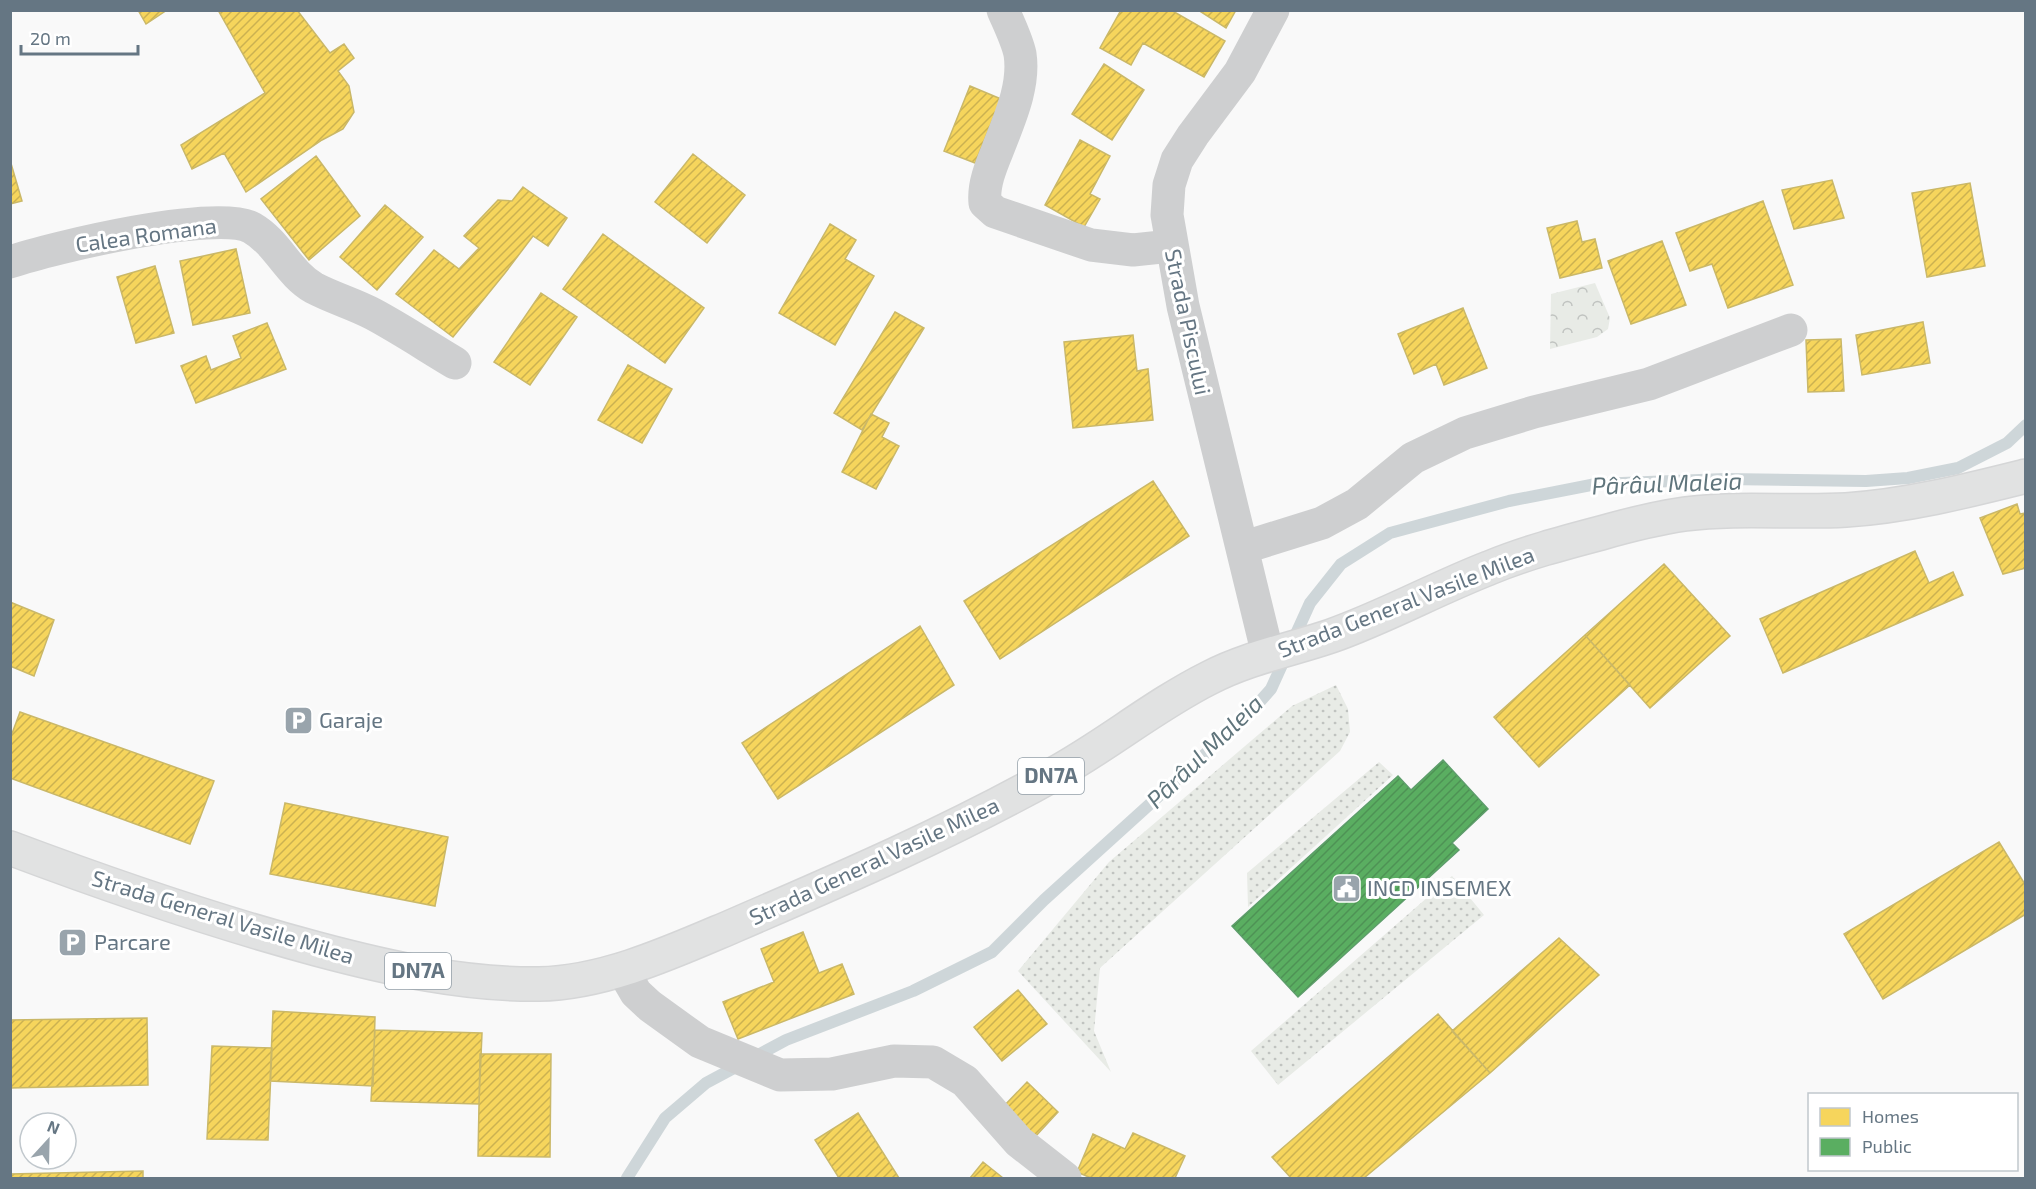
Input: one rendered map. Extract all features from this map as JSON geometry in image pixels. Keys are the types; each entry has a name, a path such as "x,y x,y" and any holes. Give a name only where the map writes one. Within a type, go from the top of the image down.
{"main road":[{"name":"Strada General Vasile Milea","path":"10,848 205,917 363,961 450,978 541,984 578,980 622,969 699,940 958,826 1059,772 1189,688 1234,665 1333,635 1486,569 1547,547 1682,514 1845,510 1901,505 1956,494 2025,476"}],"street":[{"path":"1003,10 1020,54 1019,85 984,192 985,203 995,212 1091,245 1133,250 1171,246"},
{"name":"Strada Piscului","path":"1268,655 1197,364 1171,246 1167,215 1168,185 1178,160 1193,135 1240,72 1273,10"},
{"name":"Calea Romana","path":"10,262 68,246 154,229 219,222 251,227 274,247 295,273 314,288 372,314 455,363"},
{"path":"1242,548 1322,523 1357,504 1413,458 1466,432 1534,412 1649,384 1791,330"},
{"path":"622,969 636,993 650,1006 700,1042 780,1075 832,1074 894,1061 933,1062 965,1081 1018,1142 1065,1179"}],"green space":[{"path":"1595,283 1610,318 1608,329 1597,337 1550,349 1551,294"},
{"path":"1336,685 1348,709 1350,732 1340,751 1100,968 1094,1031 1111,1072 1018,971 1109,862 1292,706"},
{"path":"1379,762 1393,775 1248,907 1247,873"},
{"path":"1452,876 1484,915 1278,1085 1251,1051"}],"building: Homes":[{"path":"138,10 167,10 146,24"},
{"path":"218,10 297,10 330,53 344,44 354,58 338,71 349,86 354,112 343,129 322,140 246,192 224,153 192,169 181,145 265,93"},
{"path":"1121,10 1171,10 1225,41 1204,77 1143,43 1131,65 1100,48"},
{"path":"1198,10 1236,10 1226,28"},
{"path":"1104,64 1144,90 1112,140 1072,114"},
{"path":"970,86 1001,99 975,163 944,151"},
{"path":"1080,140 1110,156 1090,194 1100,199 1084,227 1045,205"},
{"path":"693,154 745,195 707,243 655,202"},
{"path":"316,156 360,216 309,260 261,199"},
{"path":"10,160 22,201 10,204"},
{"path":"1832,180 1844,218 1794,229 1782,190"},
{"path":"1970,183 1985,266 1927,277 1912,193"},
{"path":"523,187 567,218 548,246 533,236 453,337 396,294 434,250 459,269 479,248 464,236 498,200 512,201"},
{"path":"1763,201 1793,285 1728,308 1712,264 1690,271 1676,233"},
{"path":"385,205 423,237 377,290 340,257"},
{"path":"1577,221 1582,242 1595,239 1602,268 1560,278 1547,228"},
{"path":"830,224 856,240 845,259 874,276 835,345 779,313"},
{"path":"603,234 704,308 665,363 563,289"},
{"path":"1662,241 1686,305 1631,324 1608,261"},
{"path":"236,249 250,313 193,325 180,261"},
{"path":"155,266 174,333 136,343 117,277"},
{"path":"541,293 577,317 530,385 494,362"},
{"path":"1463,308 1487,368 1444,385 1436,364 1414,374 1398,334"},
{"path":"895,312 924,328 862,430 834,413"},
{"path":"1923,322 1930,363 1862,375 1856,335"},
{"path":"267,323 286,369 196,403 181,366 206,356 211,370 241,358 233,336"},
{"path":"1133,335 1137,371 1148,369 1153,420 1073,428 1064,342"},
{"path":"1841,339 1844,391 1808,392 1806,340"},
{"path":"628,365 672,389 642,443 598,420"},
{"path":"871,414 889,423 882,437 899,446 876,489 842,472"},
{"path":"1153,481 1189,536 1000,659 964,601"},
{"path":"2017,504 2020,514 2026,513 2026,568 2003,574 1980,518"},
{"path":"1915,551 1929,583 1953,572 1963,595 1783,673 1760,619"},
{"path":"1664,564 1730,636 1650,708 1585,635"},
{"path":"10,602 54,620 34,676 10,666"},
{"path":"920,626 954,685 778,799 742,743"},
{"path":"1585,635 1630,685 1539,767 1494,717"},
{"path":"20,712 214,781 190,844 10,778 10,739"},
{"path":"285,803 448,837 435,906 270,874"},
{"path":"1999,842 2026,886 2026,914 1883,999 1844,934"},
{"path":"803,932 819,973 842,964 854,994 738,1039 723,1002 774,982 761,949"},
{"path":"1559,938 1599,975 1490,1073 1452,1031"},
{"path":"1018,990 1047,1024 1002,1061 974,1027"},
{"path":"273,1011 375,1017 373,1086 270,1081"},
{"path":"1438,1014 1490,1073 1364,1178 1291,1178 1272,1157"},
{"path":"147,1018 148,1085 10,1088 10,1020"},
{"path":"375,1030 482,1033 479,1104 371,1101"},
{"path":"212,1046 272,1048 268,1140 207,1139"},
{"path":"480,1054 551,1054 550,1157 478,1156"},
{"path":"1027,1082 1058,1112 1035,1137 1003,1107"},
{"path":"858,1113 899,1178 839,1178 815,1140"},
{"path":"1133,1133 1185,1156 1175,1178 1091,1178 1077,1172 1093,1134 1125,1149"},
{"path":"983,1162 1003,1178 970,1178"},
{"path":"143,1171 143,1178 10,1178 10,1174"}],"building: Public":[{"name":"INCD INSEMEX","path":"1443,760 1488,809 1452,843 1459,850 1298,997 1232,926 1398,776 1411,790"}],"waterway":[{"name":"Pârâul Maleia","path":"627,1178 665,1118 706,1083 786,1040 913,991 992,952 1044,900 1246,717 1271,689 1310,603 1341,564 1390,533 1509,501 1596,484 1725,479 1866,481 1908,478 1958,468 2007,443 2026,425"}],"place":[{"name":"Garaje","path":"298,720"},
{"name":"INCD INSEMEX","path":"1346,888"},
{"name":"Parcare","path":"73,942"}]}
